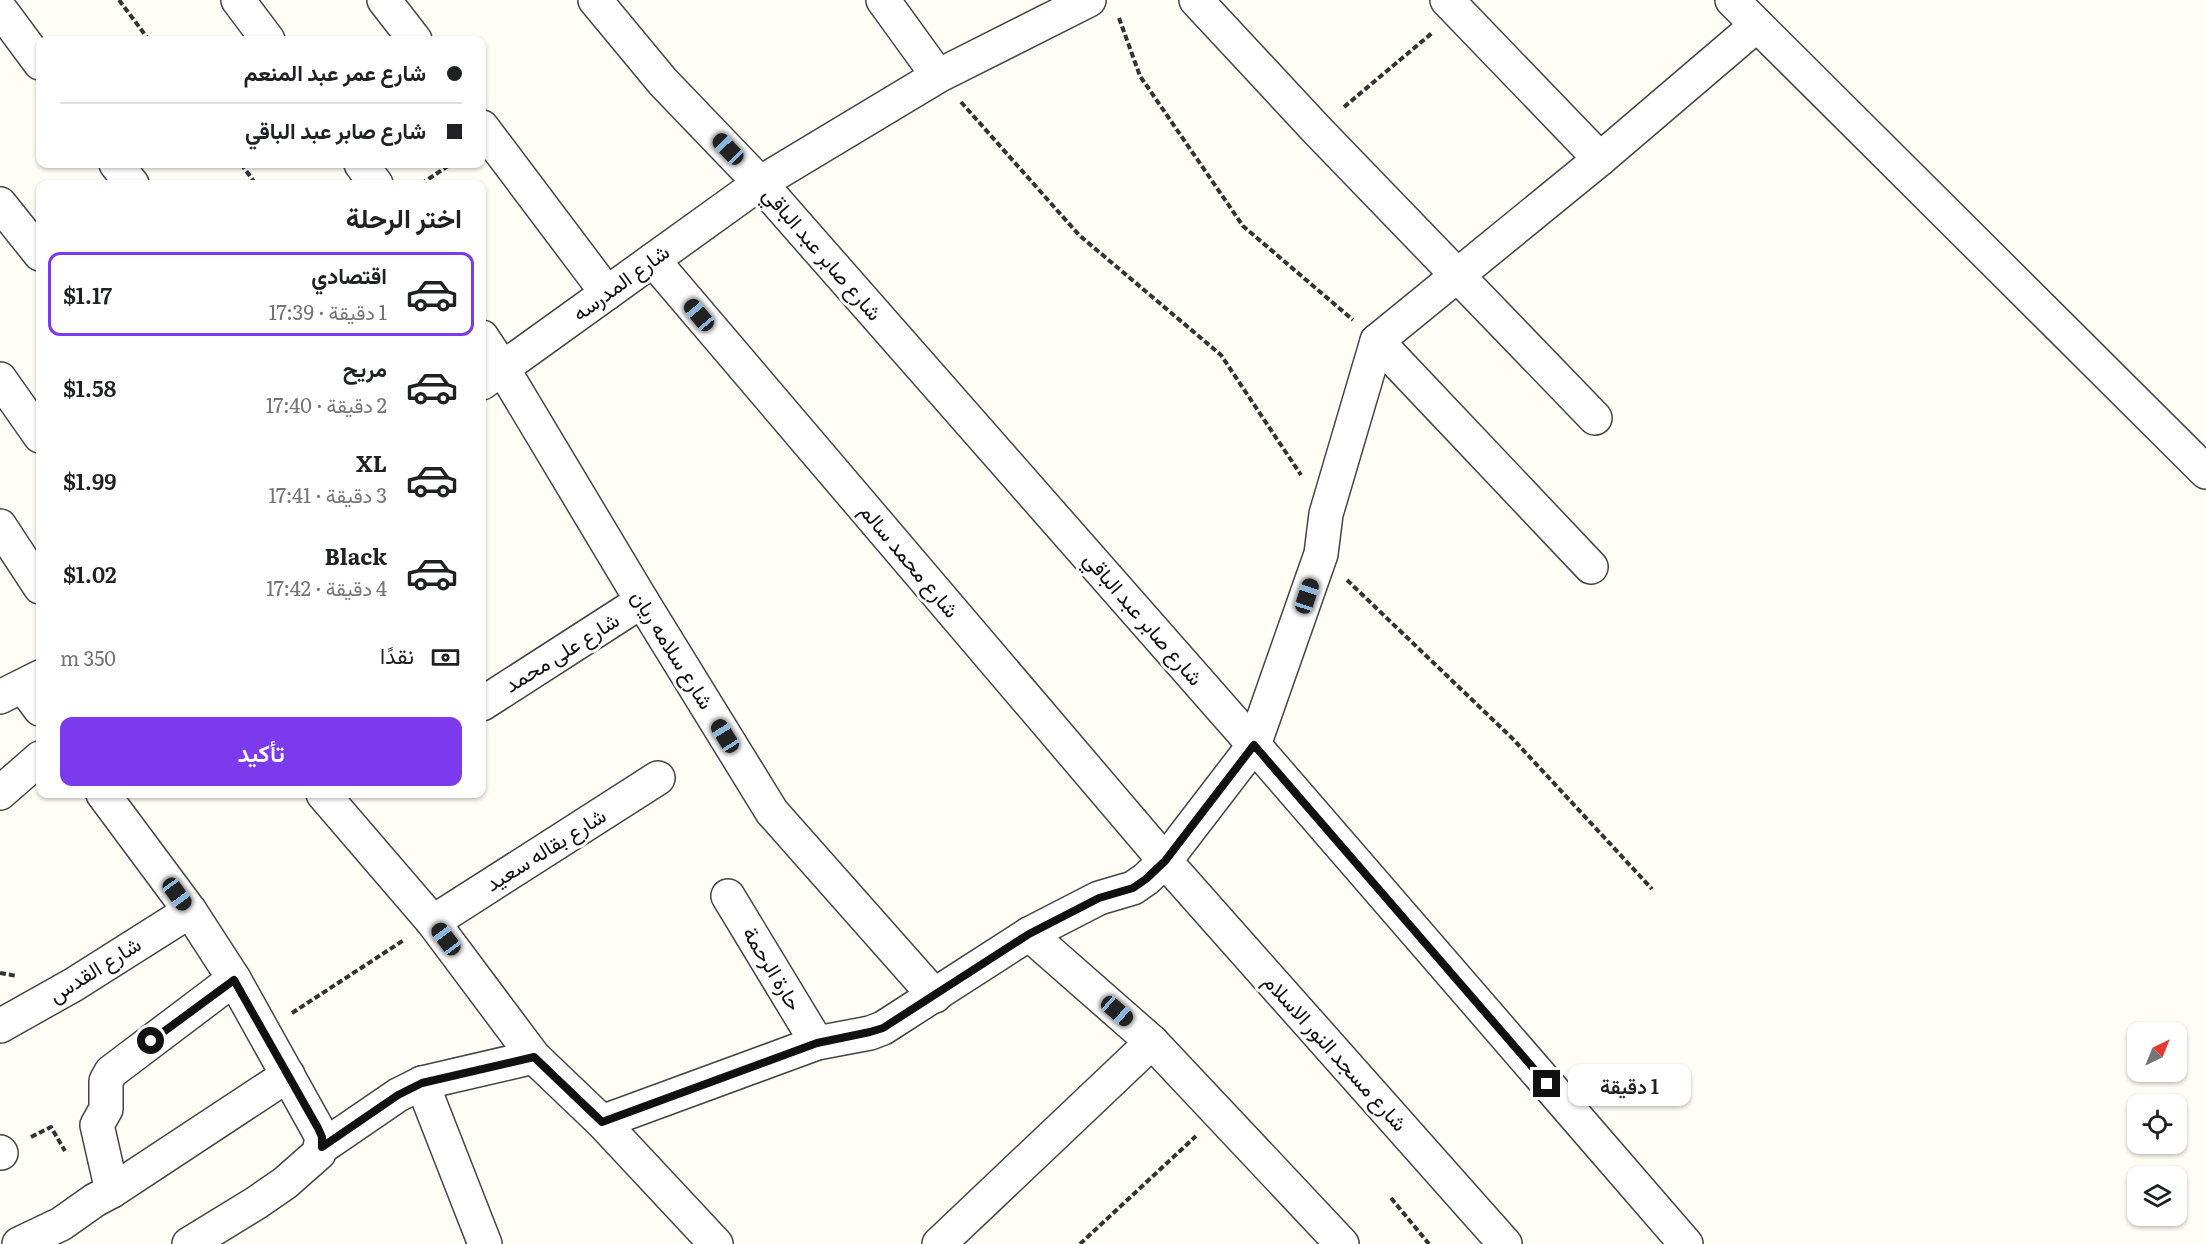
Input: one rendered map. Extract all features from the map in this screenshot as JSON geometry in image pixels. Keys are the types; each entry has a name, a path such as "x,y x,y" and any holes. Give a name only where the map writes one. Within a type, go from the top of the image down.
{"street":[{"path":"238,0 265,36"},
{"path":"384,0 412,36"},
{"name":"شارع صابر عبد الباقي","path":"595,0 663,82 760,183 1254,745 1686,1244"},
{"path":"883,0 938,76"},
{"path":"1196,0 1317,130 1595,418"},
{"path":"1732,0 2206,472"},
{"name":"شارع المدرسه","path":"492,376 760,183 938,76 1102,5"},
{"path":"1452,5 1600,159"},
{"path":"0,9 36,58"},
{"path":"602,1122 817,1043 883,1028 1029,934 1099,898 1133,888 1165,861 1254,745 1321,554 1326,514 1377,341 1600,159 1757,25"},
{"path":"486,132 607,293"},
{"path":"119,168 129,180"},
{"path":"5,220 36,250"},
{"name":"شارع محمد سالم","path":"653,260 1165,861"},
{"path":"1377,341 1592,567"},
{"name":"شارع سلامه ريان","path":"486,353 492,376 642,602 772,812 935,996"},
{"path":"0,379 36,430"},
{"path":"0,526 36,581"},
{"name":"شارع على محمد","path":"486,695 642,602"},
{"path":"0,793 36,762"},
{"name":"شارع بقاله سعيد","path":"433,922 658,778"},
{"path":"106,798 190,911 234,980 322,1137 319,1154 285,1183 189,1244"},
{"path":"326,798 433,922 534,1057 602,1122 716,1244"},
{"name":"شارع مسجد النور الاسلام","path":"1165,861 1505,1244"},
{"name":"حارة الرحمة","path":"728,896 817,1043"},
{"name":"شارع القدس","path":"0,1026 73,985 190,911"},
{"path":"1029,934 1152,1042 1342,1244"},
{"path":"112,1191 97,1125 107,1105 106,1082 111,1072 234,980"},
{"path":"939,1244 1152,1042"},
{"path":"322,1147 398,1095 422,1083 534,1057"},
{"path":"19,1244 61,1224 288,1075"},
{"path":"422,1083 485,1244"}],"path":[{"path":"119,0 146,36"},
{"path":"1102,5 1140,76 1243,226 1377,341"},
{"path":"1317,130 1452,5"},
{"path":"938,76 1079,235 1221,355 1326,514"},
{"path":"243,168 253,180"},
{"path":"427,180 445,168"},
{"path":"1321,554 1512,738 1652,889"},
{"path":"263,1031 433,922"},
{"path":"1080,1244 1220,1114"},
{"path":"1391,1198 1429,1244"}],"route":[{"path":"151,1041 234,980 318,1128 322,1137 322,1147 398,1095 422,1083 534,1057 602,1122 817,1043 883,1028 1029,934 1099,898 1133,888 1165,861 1254,745 1547,1084"}]}
